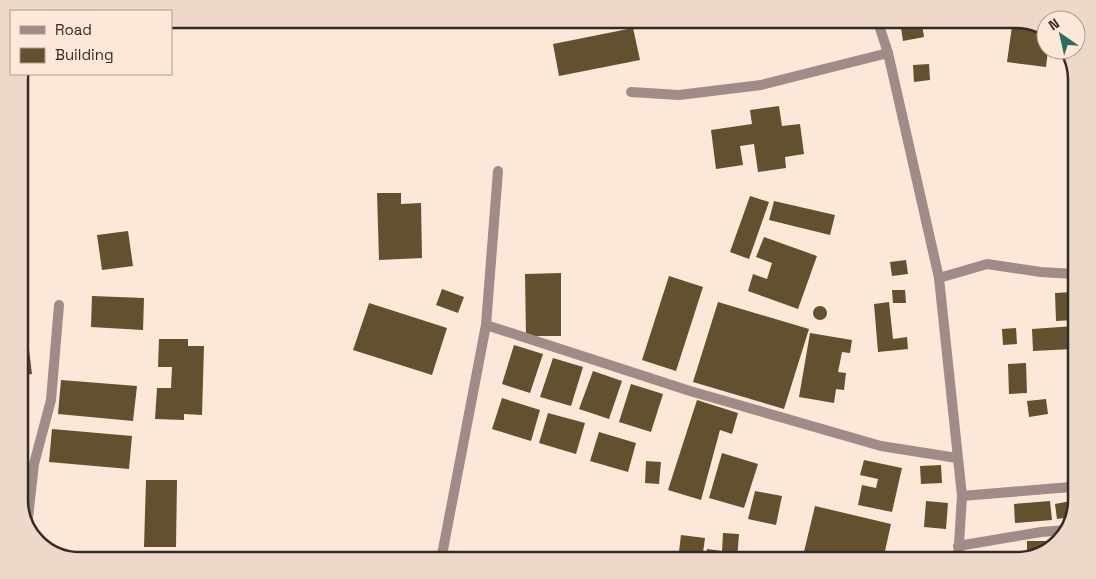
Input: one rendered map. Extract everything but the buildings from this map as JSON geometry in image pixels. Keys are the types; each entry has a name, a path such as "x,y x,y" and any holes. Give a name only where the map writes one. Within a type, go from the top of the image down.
{"street":[{"path":"880,28 888,53 939,278 962,496 958,552"},
{"path":"631,92 679,94 761,85 888,53"},
{"path":"443,552 486,325 498,171"},
{"path":"939,278 987,264 1041,272 1068,274"},
{"path":"29,509 34,464 51,400 59,305"},
{"path":"486,325 690,391 881,446 958,458"},
{"path":"962,496 1068,487"},
{"path":"958,546 1058,531"}]}
